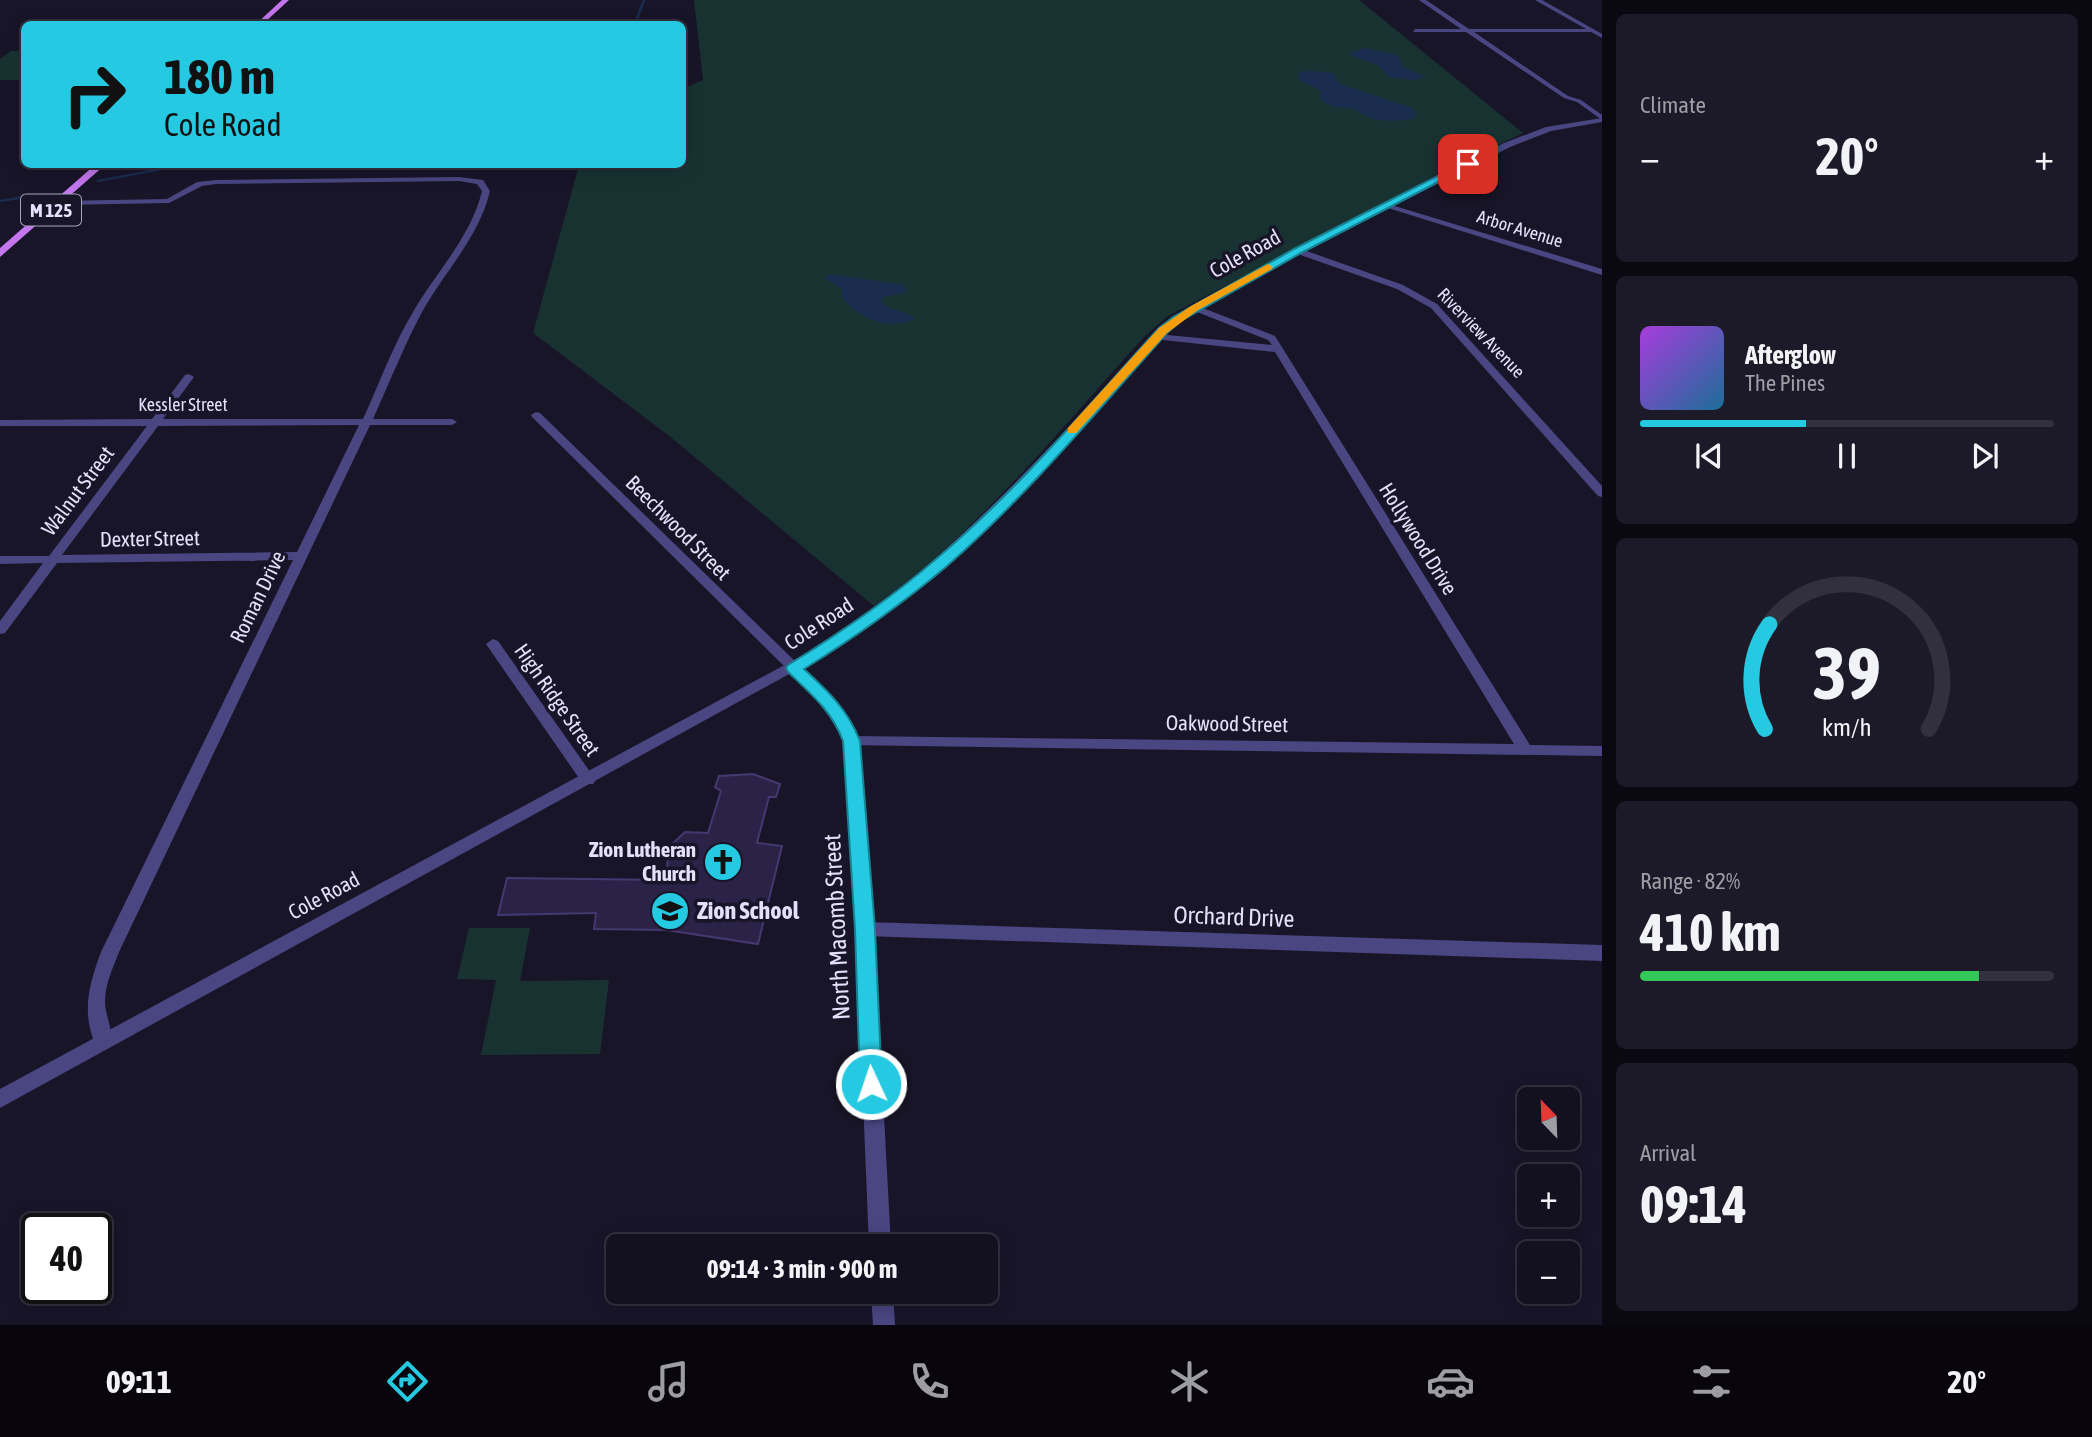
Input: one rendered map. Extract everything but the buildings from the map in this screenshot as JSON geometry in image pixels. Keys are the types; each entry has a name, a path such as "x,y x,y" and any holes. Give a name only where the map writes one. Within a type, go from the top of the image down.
{"main road":[{"path":"262,21 286,0"},
{"name":"M 125","path":"0,254 98,168"}],"street":[{"path":"1422,0 1566,97 1565,100 1600,121"},
{"path":"1538,0 1602,36"},
{"path":"1415,31 1591,30"},
{"name":"Cole Road","path":"0,1099 103,1040 794,668 856,629 942,562 1018,490 1157,337 1177,319 1298,251 1521,139 1549,129 1600,121"},
{"name":"Roman Drive","path":"59,203 169,201 200,184 216,182 459,179 480,181 486,191 483,204 467,237 417,313 110,952 97,984 94,1010 103,1040"},
{"name":"Arbor Avenue","path":"1388,205 1602,272"},
{"name":"Riverview Avenue","path":"1298,251 1400,286 1434,306 1602,493"},
{"name":"Hollywood Drive","path":"1195,308 1272,338 1525,749"},
{"path":"1157,337 1278,349"},
{"name":"Walnut Street","path":"0,630 153,422 190,377"},
{"name":"Beechwood Street","path":"537,415 794,668"},
{"name":"Kessler Street","path":"0,424 452,422"},
{"name":"Dexter Street","path":"0,560 301,556"},
{"name":"High Ridge Street","path":"493,643 588,780"},
{"name":"North Macomb Street","path":"794,668 831,703 845,722 852,741 865,929 879,1234"},
{"name":"Oakwood Street","path":"852,741 1602,751"},
{"name":"Orchard Drive","path":"865,929 1602,953"},
{"path":"883,1304 884,1325"}],"green space":[{"path":"694,0 1359,0 1523,133 1442,172 1168,316 1146,335 1050,443 983,513 912,577 874,606 668,435 533,333 578,168 686,168 686,88 703,80"},
{"path":"11,51 21,51 21,80 0,80 0,59"},
{"path":"469,928 530,928 520,981 609,980 600,1054 481,1055 496,980 457,979"}],"water":[{"path":"1365,48 1400,56 1402,66 1425,77 1412,80 1389,77 1378,65 1354,57 1350,53"},
{"path":"1307,70 1332,73 1340,84 1409,107 1417,116 1400,121 1379,120 1353,109 1328,105 1321,100 1321,91 1298,79 1298,73"},
{"path":"831,274 904,285 907,292 884,297 881,301 889,308 915,319 895,324 866,317 842,297 842,289 825,278"}],"waterway":[{"path":"636,21 644,0"},
{"path":"98,181 167,168"},
{"path":"0,201 37,195"}],"slow traffic":[{"path":"1072,430 1163,330 1195,308 1268,267"}],"place":[{"name":"Zion Lutheran Church","path":"723,862"},
{"name":"Zion School","path":"670,911"}],"route":[{"path":"871,1084 865,929 852,741 845,722 831,703 794,668 856,629 942,562 1018,490 1163,330 1177,319 1298,251 1468,164"}]}
